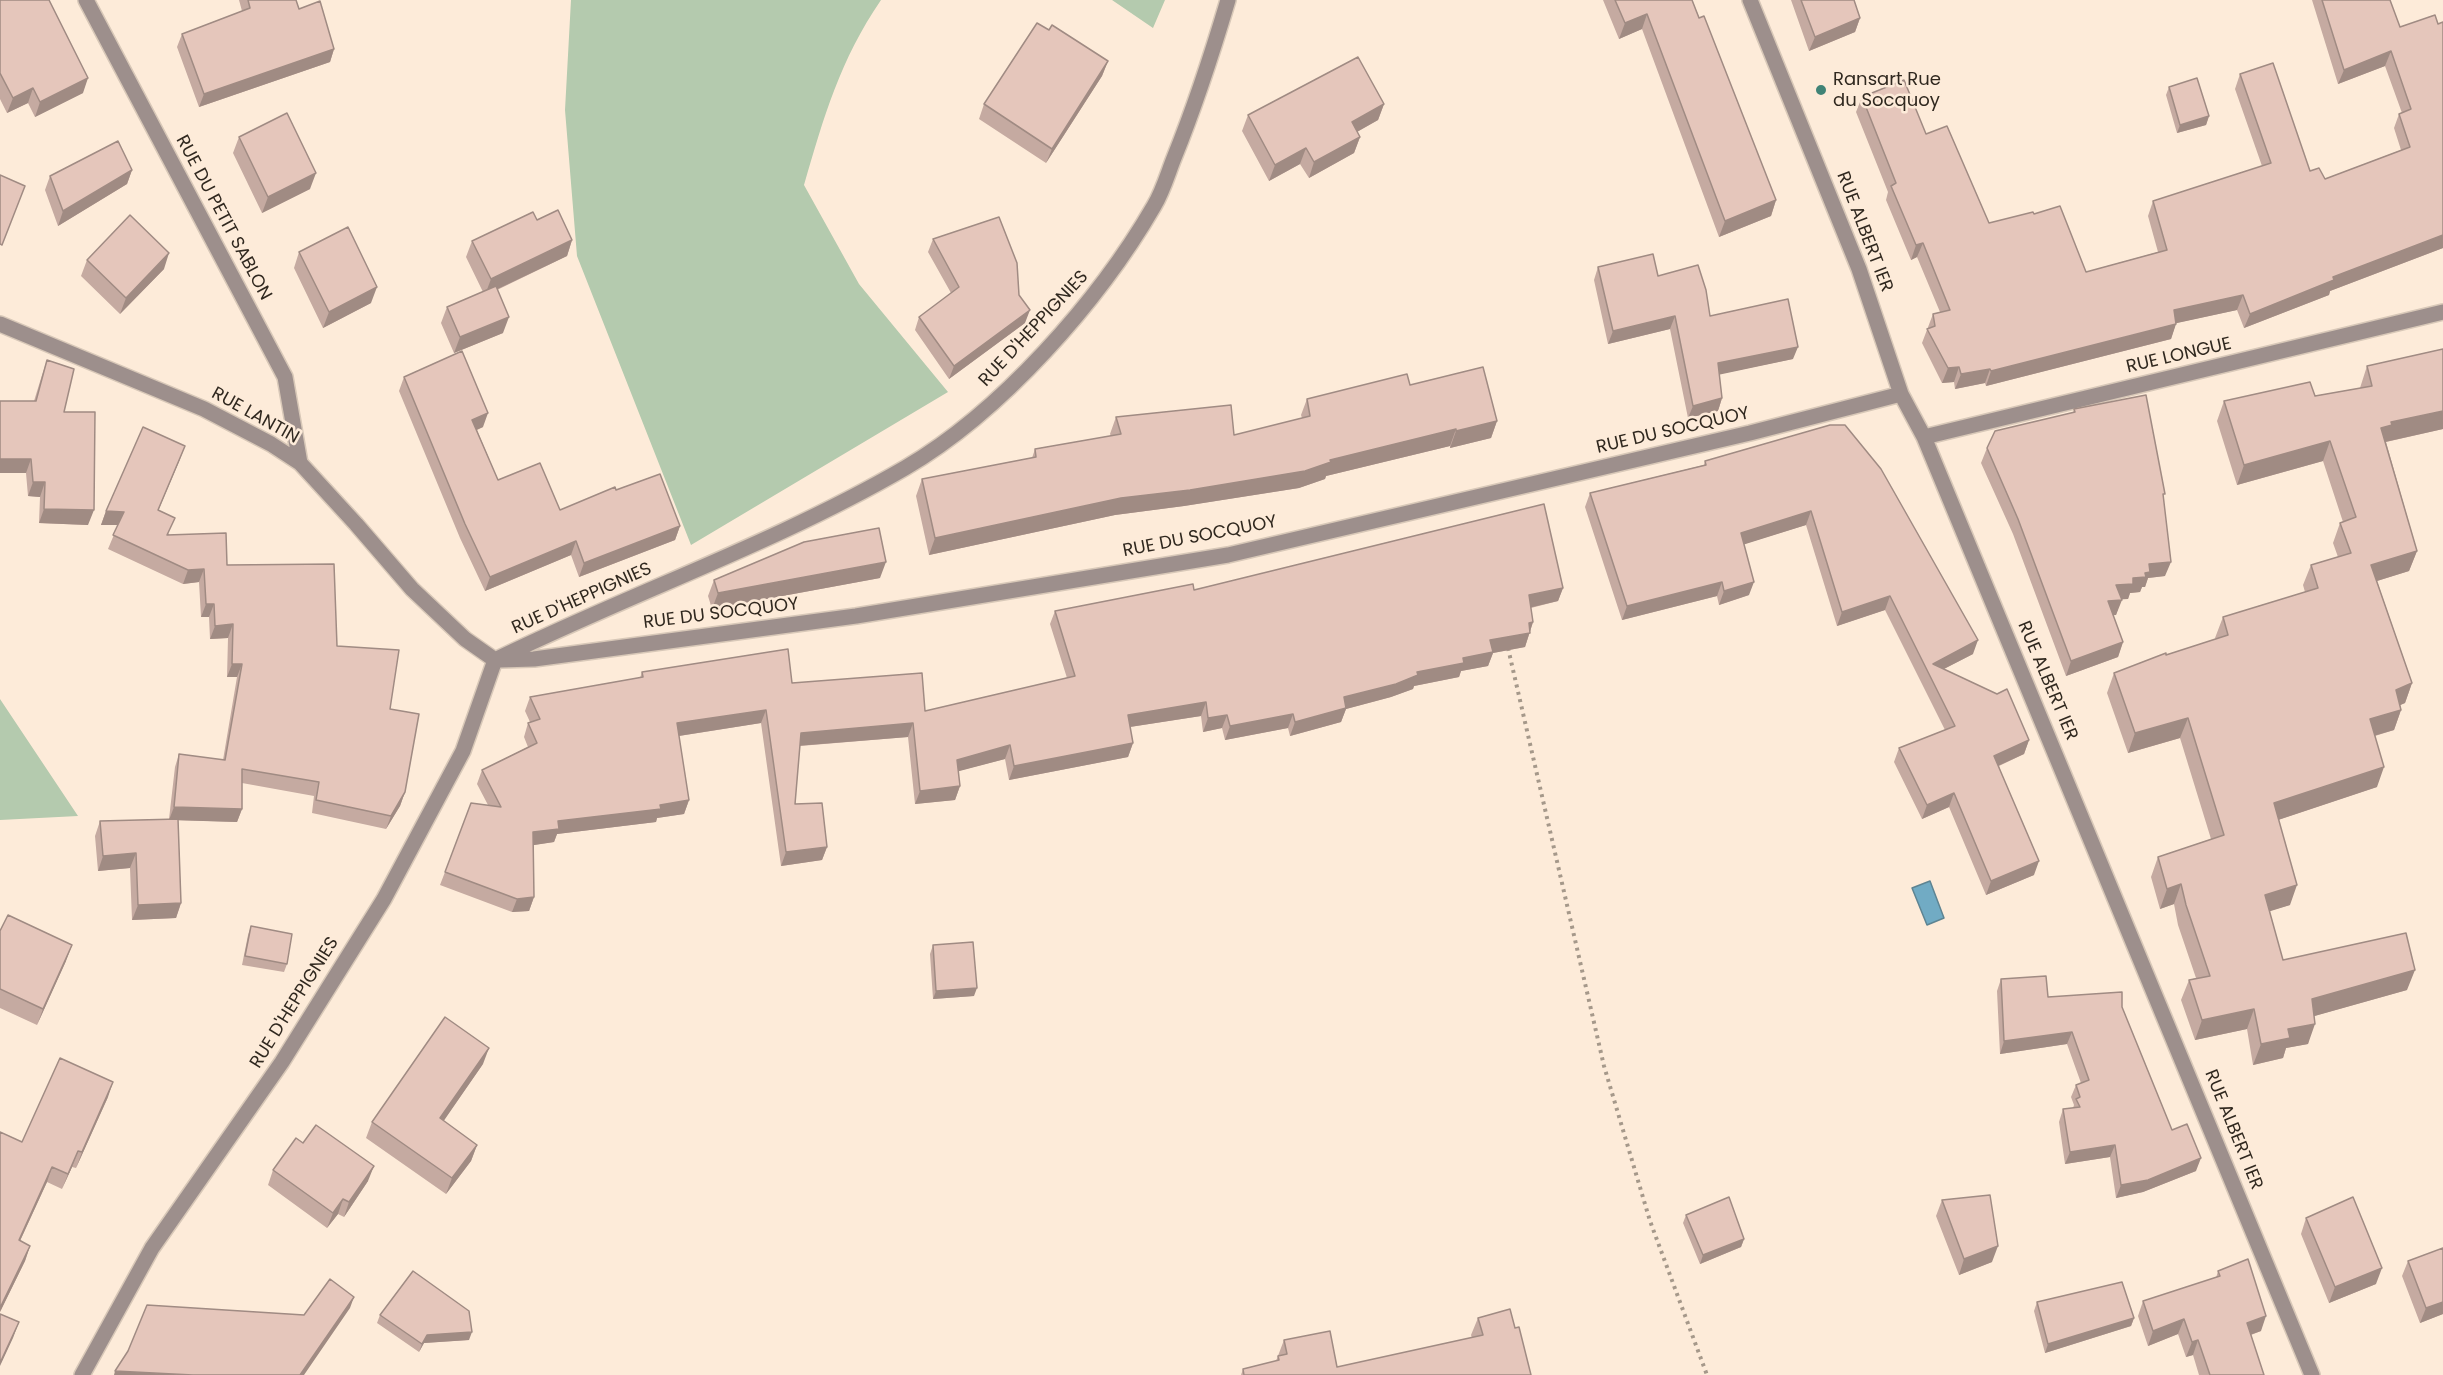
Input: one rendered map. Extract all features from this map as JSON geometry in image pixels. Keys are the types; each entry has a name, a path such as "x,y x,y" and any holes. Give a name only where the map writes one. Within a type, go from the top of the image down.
{"street":[{"name":"RUE DU PETIT SABLON","path":"86,0 285,377 300,463"},
{"name":"RUE D'HEPPIGNIES","path":"82,1375 152,1248 282,1062 384,899 463,751 495,660 819,512 906,467 942,443 986,408 1028,369 1100,289 1156,204 1193,112 1228,0"},
{"name":"RUE ALBERT IER","path":"1750,0 1859,269 1901,393 1924,436 2312,1375"},
{"name":"RUE LONGUE","path":"1924,436 2443,312"},
{"name":"RUE LANTIN","path":"0,324 204,409 271,444 300,463 412,589 465,639 495,660"},
{"name":"RUE DU SOCQUOY","path":"495,660 534,659 856,616 1228,555 1760,431 1901,393"}],"path":[{"path":"1505,637 1604,1066 1650,1221 1707,1375"}],"green space":[{"path":"571,0 881,0 854,45 844,67 826,112 804,185 859,284 948,392 691,545 577,256 565,110"},
{"path":"1112,0 1165,0 1153,28"},
{"path":"0,699 78,816 0,820"}],"water":[{"path":"1930,881 1944,918 1927,925 1912,888"}],"building":[{"path":"0,0 49,0 88,78 40,102 33,88 13,98 0,73"},
{"path":"248,0 296,0 299,9 320,1 334,49 204,94 182,34 250,8"},
{"path":"1615,0 1692,0 1699,18 1704,16 1776,200 1725,221 1647,14 1625,23"},
{"path":"1801,0 1854,0 1860,18 1815,37"},
{"path":"2322,0 2390,0 2400,27 2435,15 2438,24 2443,22 2443,235 2333,277 2334,280 2250,314 2243,295 2174,310 2176,324 1991,371 1990,369 1961,374 1959,367 1948,368 1927,329 1935,326 1933,314 1950,310 1923,243 1916,245 1891,186 1896,183 1862,97 1904,80 1926,134 1947,126 1989,223 2060,206 2086,272 2167,250 2153,201 2271,163 2240,74 2273,63 2310,171 2319,168 2325,179 2410,147 2399,114 2411,109 2391,51 2344,70"},
{"path":"1037,23 1049,30 1052,25 1108,61 1052,149 984,104"},
{"path":"1358,57 1384,104 1352,122 1360,137 1314,162 1306,148 1275,165 1248,115"},
{"path":"2197,78 2209,116 2180,125 2169,87"},
{"path":"287,113 316,173 268,197 239,137"},
{"path":"118,141 132,170 63,211 50,176"},
{"path":"0,175 25,186 2,245 0,244"},
{"path":"558,210 572,240 491,279 472,241 533,212 537,220"},
{"path":"130,215 169,253 126,298 87,260"},
{"path":"999,217 1017,263 1019,295 1030,310 954,366 919,317 959,287 933,239"},
{"path":"348,227 377,287 329,312 299,252"},
{"path":"1653,254 1658,276 1698,265 1706,290 1710,316 1788,299 1798,347 1718,363 1722,398 1693,406 1675,316 1613,331 1598,267"},
{"path":"496,286 509,317 460,337 447,307"},
{"path":"2443,349 2443,411 2391,422 2392,425 2381,428 2417,551 2371,565 2412,683 2396,690 2401,710 2370,719 2384,767 2274,803 2297,885 2265,895 2283,960 2406,933 2415,970 2312,999 2315,1024 2288,1029 2290,1038 2261,1044 2254,1009 2202,1020 2189,980 2210,976 2181,884 2167,889 2158,857 2224,835 2188,718 2135,733 2114,673 2166,653 2166,655 2228,635 2223,617 2318,588 2311,565 2351,553 2340,523 2356,517 2330,441 2244,465 2224,401 2310,382 2315,396 2372,386 2367,366"},
{"path":"462,351 488,413 472,420 498,480 540,463 560,510 615,487 616,490 660,474 680,526 584,563 576,541 490,577 465,524 404,377"},
{"path":"47,360 74,369 64,412 95,412 94,510 44,509 45,482 33,482 31,459 0,459 0,401 36,401"},
{"path":"1483,367 1497,421 1330,460 1331,462 1305,471 1190,490 1121,498 935,538 922,479 1036,457 1035,449 1121,434 1116,417 1231,405 1234,435 1310,416 1307,399 1407,374 1410,385"},
{"path":"2146,395 2165,494 2163,494 2171,562 2149,564 2150,572 2145,573 2146,577 2133,578 2133,584 2116,585 2122,600 2108,601 2123,642 2071,661 2018,519 1987,448 1995,431 2075,412 2074,409"},
{"path":"1830,425 1845,425 1881,469 1978,640 1933,664 1997,694 2007,689 2029,740 1994,756 2039,861 1991,881 1954,793 1927,805 1899,748 1955,726 1890,596 1842,612 1811,511 1741,533 1754,582 1724,591 1722,582 1627,606 1590,493 1706,465 1705,461"},
{"path":"143,427 185,446 158,510 175,518 167,535 226,533 227,565 334,564 337,646 399,650 390,709 419,714 405,792 391,816 316,800 319,782 242,769 242,809 174,807 179,754 225,760 242,664 232,664 233,624 215,626 214,604 206,604 204,569 188,570 113,535 124,512 106,511"},
{"path":"1544,504 1563,588 1529,595 1533,622 1529,623 1530,633 1490,640 1493,652 1463,658 1464,663 1417,672 1418,675 1396,684 1344,697 1346,708 1295,722 1293,714 1230,726 1227,715 1208,718 1206,702 1128,715 1133,743 1014,766 1010,745 957,760 960,786 920,791 913,723 801,733 795,804 822,803 827,847 786,852 766,710 677,723 689,800 660,805 661,809 558,821 559,829 533,832 534,897 517,899 445,872 471,803 501,807 482,770 537,743 528,723 540,719 530,697 643,677 642,672 788,649 792,683 922,673 925,711 1075,676 1055,611 1193,584 1194,590"},
{"path":"879,528 886,562 718,593 714,580 804,542"},
{"path":"178,819 181,903 138,905 136,853 103,856 100,821"},
{"path":"8,915 72,945 43,1009 0,989 0,931"},
{"path":"251,926 292,934 287,964 245,956"},
{"path":"973,942 977,988 936,991 933,945"},
{"path":"2046,976 2048,997 2122,992 2122,1007 2172,1130 2187,1124 2201,1158 2148,1180 2121,1185 2115,1145 2070,1152 2063,1109 2080,1107 2076,1099 2080,1097 2076,1085 2089,1080 2072,1032 2004,1041 2001,979"},
{"path":"445,1017 489,1048 440,1118 477,1145 452,1178 372,1122"},
{"path":"60,1058 113,1082 82,1152 78,1151 68,1174 52,1167 19,1240 30,1246 0,1308 0,1132 22,1142"},
{"path":"316,1125 374,1166 349,1202 343,1199 333,1213 273,1170 296,1138 303,1143"},
{"path":"1990,1195 1998,1246 1964,1259 1942,1200"},
{"path":"1729,1197 1744,1239 1703,1255 1686,1215"},
{"path":"2353,1197 2382,1268 2335,1287 2306,1218"},
{"path":"2443,1248 2443,1302 2426,1308 2408,1261"},
{"path":"2248,1259 2266,1316 2247,1323 2264,1375 2210,1375 2198,1340 2192,1342 2184,1319 2153,1331 2143,1301 2220,1276 2218,1271"},
{"path":"413,1271 469,1311 472,1332 427,1335 422,1344 380,1315"},
{"path":"330,1279 354,1297 300,1375 193,1375 115,1371 128,1351 147,1305 304,1315"},
{"path":"2122,1282 2134,1318 2048,1344 2037,1302"},
{"path":"1510,1309 1515,1328 1519,1327 1531,1375 1244,1375 1243,1369 1279,1360 1278,1356 1287,1354 1284,1340 1330,1331 1337,1367 1483,1335 1478,1318"},
{"path":"0,1314 19,1322 0,1363"}],"place":[{"name":"Ransart Rue du Socquoy","path":"1821,90"}]}
